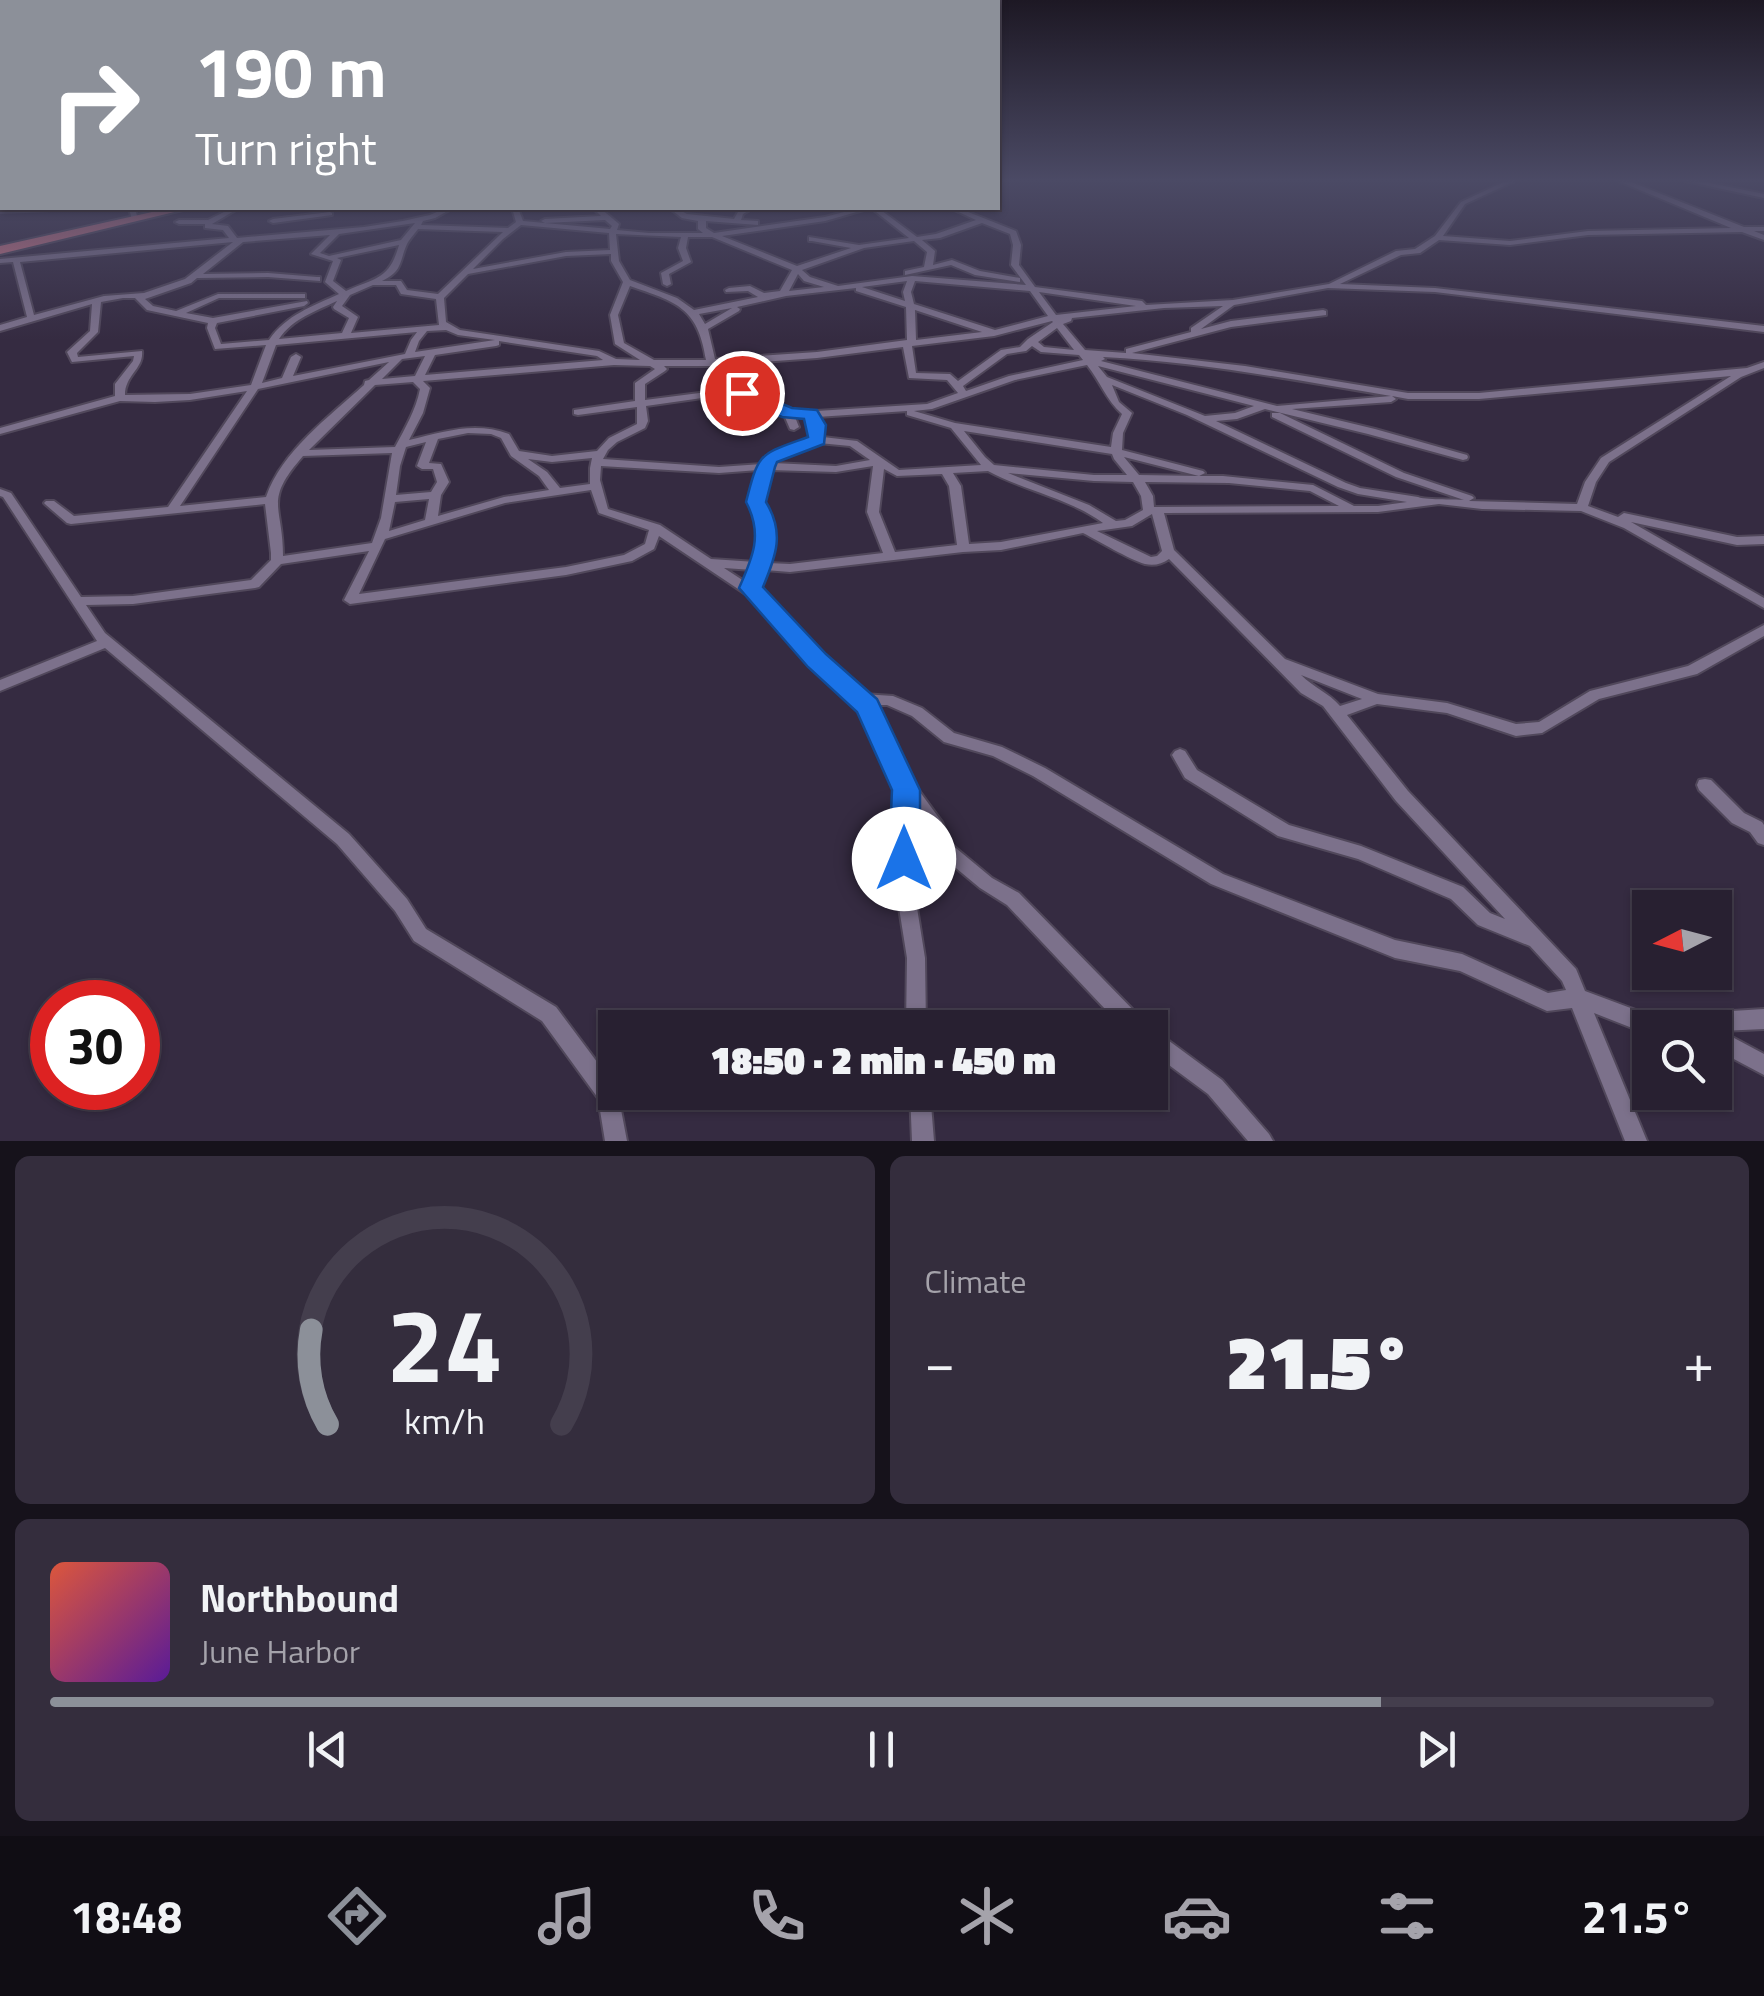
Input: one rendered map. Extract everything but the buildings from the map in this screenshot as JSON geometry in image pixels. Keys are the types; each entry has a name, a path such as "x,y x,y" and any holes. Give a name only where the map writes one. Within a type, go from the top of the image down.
{"highway":[{"path":"0,250 61,233"}],"street":[{"path":"231,233 238,239"},
{"path":"260,237 263,233"},
{"path":"0,261 319,233"},
{"path":"337,233 315,254 333,256 404,242"},
{"path":"141,295 150,308 213,321 346,295 374,283 397,266 411,233"},
{"path":"374,283 398,282 404,292 440,296 470,272 505,233"},
{"path":"612,233 614,252 627,282 614,315 620,344 662,369 640,382 638,405 644,418 642,426 620,434 597,458 593,474 603,511 656,528 751,588 817,660 868,706 906,790 936,826 945,849 986,884 1013,899 1120,1010"},
{"path":"636,233 726,233"},
{"path":"710,233 838,288"},
{"path":"906,233 952,262 1033,287"},
{"path":"693,313 770,300 785,291 797,270 863,246 943,233"},
{"path":"1010,233 1017,245 1015,265 1126,413 1114,438 1114,451 1145,492 1168,551 1337,713 1402,796 1569,975 1636,1141"},
{"path":"1328,286 1399,254 1417,251 1441,233"},
{"path":"1438,238 1510,242 1586,233"},
{"path":"667,284 665,273 687,262 682,248 684,234"},
{"path":"812,238 863,246"},
{"path":"197,276 238,239"},
{"path":"470,272 566,254 614,252"},
{"path":"928,268 931,252"},
{"path":"333,256 337,260 331,286 346,295"},
{"path":"16,260 30,316"},
{"path":"729,290 750,288 762,296 854,287 952,262"},
{"path":"0,328 30,316 97,300 141,295 197,276 268,274 331,278"},
{"path":"907,343 911,341 907,292 912,278"},
{"path":"880,281 912,278 1033,287 1152,306"},
{"path":"171,511 256,385 272,342 317,279"},
{"path":"578,412 720,393 704,328 693,313 673,297 627,282"},
{"path":"368,384 614,362 713,363 907,343 1075,316 1152,306 1233,302 1328,286 1435,290 1764,329"},
{"path":"854,287 994,332"},
{"path":"740,289 742,304"},
{"path":"346,295 337,307 354,318 346,335"},
{"path":"176,314 218,296 302,304"},
{"path":"440,296 442,323 446,327"},
{"path":"97,300 94,332 72,352 74,360 139,353 138,361 120,384 120,398"},
{"path":"1186,335 1233,302"},
{"path":"704,328 742,304"},
{"path":"1184,304 1254,320"},
{"path":"1117,355 1254,320 1324,313"},
{"path":"1036,345 1057,320"},
{"path":"213,321 211,328 218,348 446,327 501,342 599,354 614,362"},
{"path":"277,560 271,500 284,474 368,384 404,357 424,329"},
{"path":"0,431 120,398 150,400 256,385 501,342"},
{"path":"907,343 912,376 945,376 961,389"},
{"path":"1036,345 1058,368"},
{"path":"730,361 732,384 742,393 789,414 904,410 928,407 961,389 1004,352 1036,345 1260,408 1394,435 1464,456"},
{"path":"417,380 431,354"},
{"path":"961,389 1058,368 1086,357 1117,355 1245,369 1408,396"},
{"path":"287,379 296,357"},
{"path":"1204,419 1237,416 1260,408 1408,396 1479,396 1749,370 1764,365"},
{"path":"1582,508 1589,481 1605,460 1749,370"},
{"path":"1104,379 1204,419 1358,491 1431,502 1582,508 1737,540 1764,540"},
{"path":"417,380 425,388 424,398 389,482 389,499 377,541 350,600 566,571 628,558 650,546 656,528"},
{"path":"1260,408 1400,475 1502,507"},
{"path":"904,410 954,426 1114,451 1228,480"},
{"path":"789,414 794,427"},
{"path":"810,414 817,425 818,440"},
{"path":"954,426 992,468 1042,492 1084,504 1114,525"},
{"path":"302,453 402,447 465,431 494,430 505,436 509,451 552,459 597,458 718,470 826,469 878,463"},
{"path":"431,521 435,495 443,482 436,466 422,466 433,439"},
{"path":"751,588 768,539 766,520 756,502 765,467 770,458 818,440 853,443 897,473 992,468 1094,478 1228,480 1313,488 1355,509"},
{"path":"516,454 521,463 544,473 555,490"},
{"path":"878,463 873,512 890,555"},
{"path":"947,473 955,486 962,548"},
{"path":"76,601 133,600 255,584 277,560 377,541 431,521 555,490 596,486"},
{"path":"0,492 7,495 106,642 343,839 401,905 420,935 548,1014 608,1094 616,1141"},
{"path":"389,499 435,495"},
{"path":"50,503 71,520 271,500"},
{"path":"706,562 790,568 1001,546 1128,524 1153,510 1355,509 1431,502"},
{"path":"1582,508 1628,525 1764,604"},
{"path":"1084,529 1149,561 1161,560 1168,551"},
{"path":"1280,662 1377,699 1447,708 1516,730 1542,726 1595,695 1692,670 1764,630"},
{"path":"0,686 106,642"},
{"path":"1337,713 1377,699"},
{"path":"860,700 888,700 917,712 949,738 998,751 1216,880 1394,949 1462,963 1547,1002 1578,998 1632,1018"},
{"path":"1180,755 1191,774 1284,832 1361,852 1457,892 1484,919 1538,940"},
{"path":"1706,785 1738,818 1756,826 1764,838"},
{"path":"906,790 905,888 916,958 916,1010"},
{"path":"1732,1021 1764,1019"},
{"path":"1732,1047 1764,1065"},
{"path":"1168,1053 1215,1088 1262,1141"},
{"path":"921,1110 922,1141"}],"route":[{"path":"742,393 789,414 810,414 817,425 818,440 770,458 765,467 756,509 766,520 767,551 751,588 817,660 868,706 891,765 906,790 904,859"}]}
